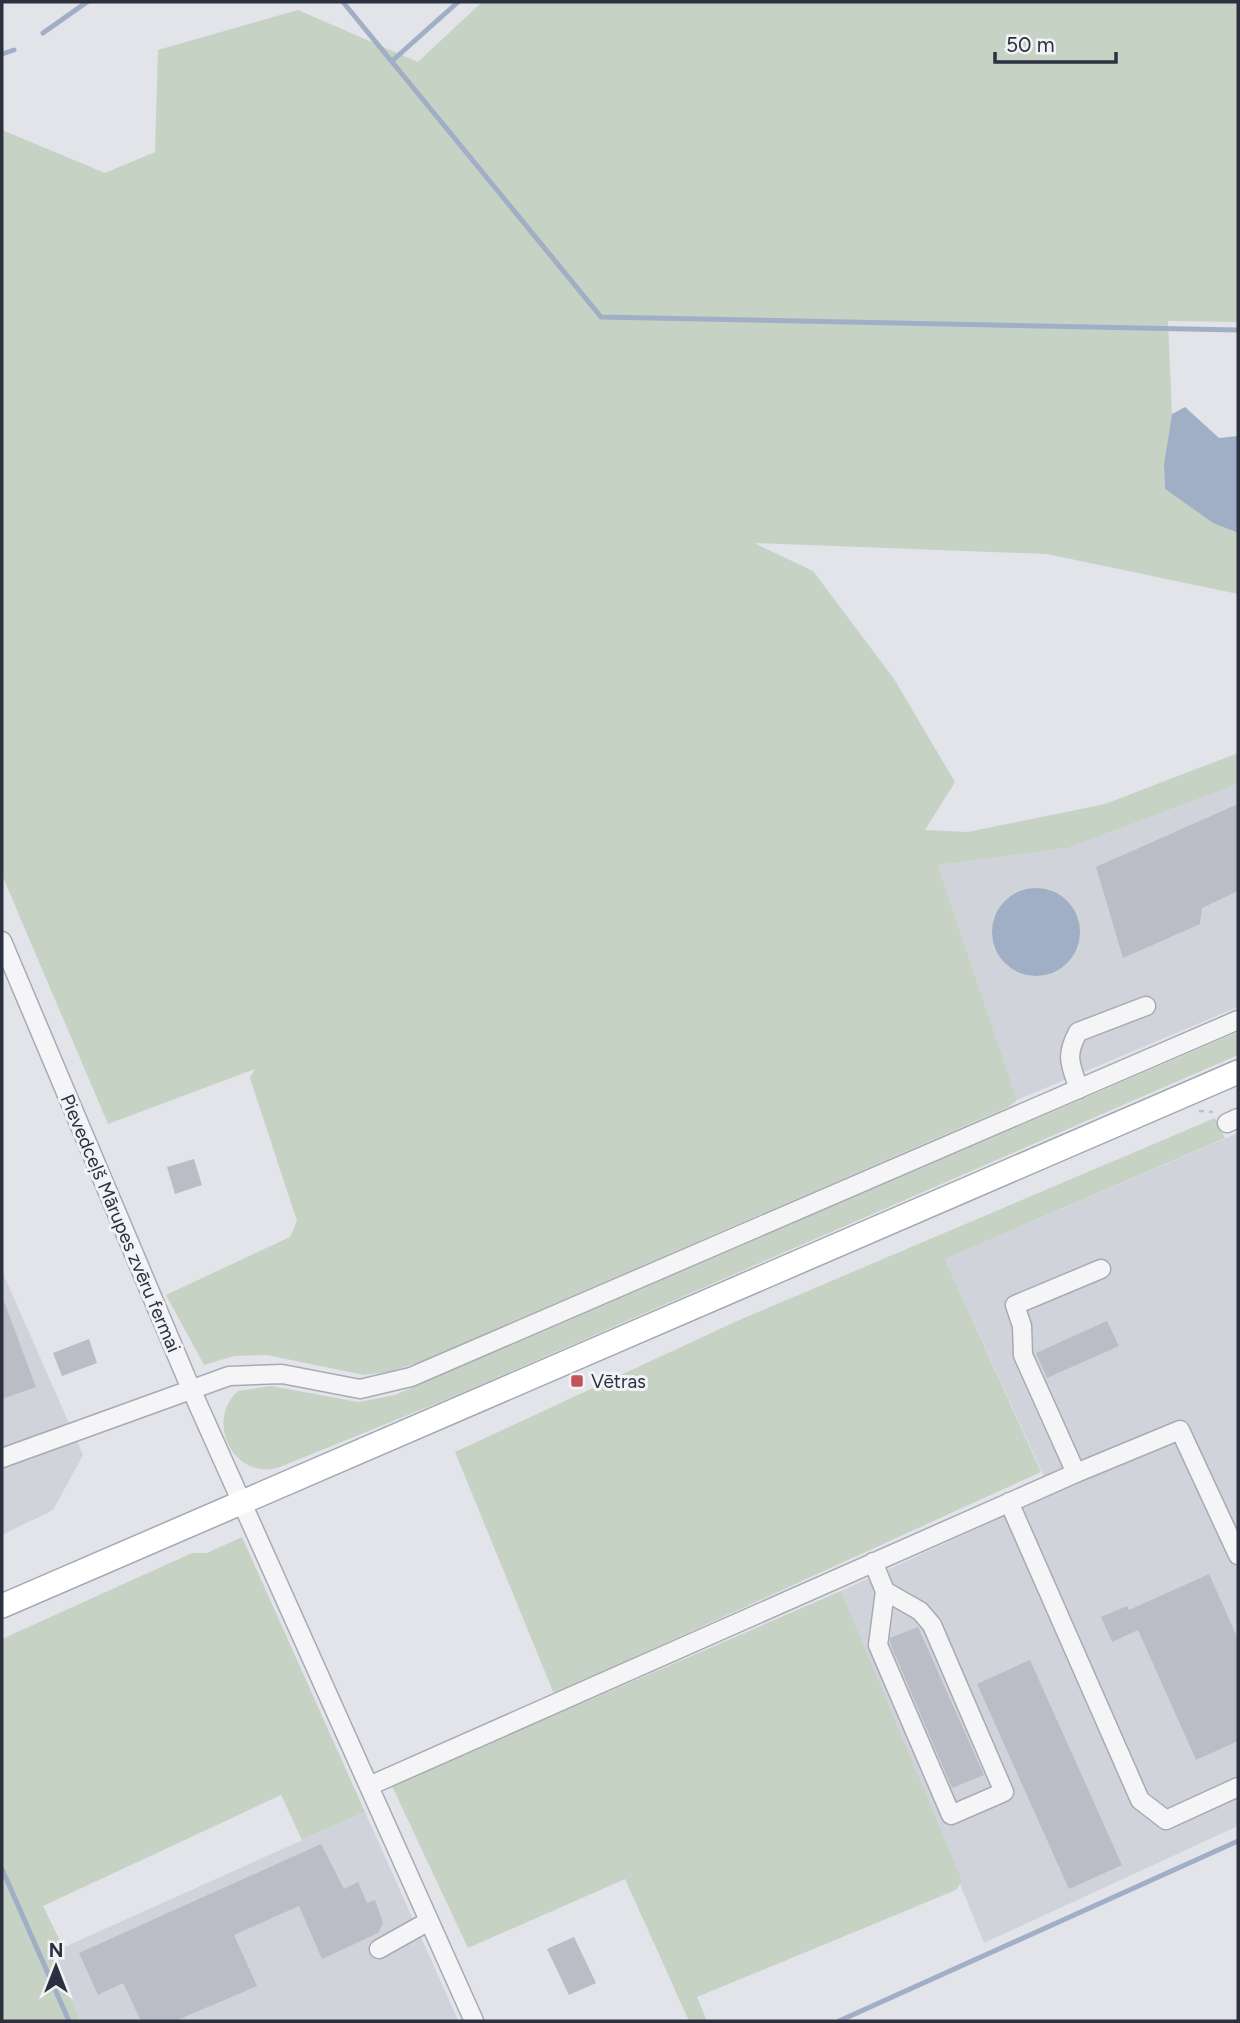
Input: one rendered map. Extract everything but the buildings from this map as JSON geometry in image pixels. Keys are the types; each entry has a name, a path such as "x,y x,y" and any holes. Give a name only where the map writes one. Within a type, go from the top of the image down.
{"main road":[{"path":"2,1606 1238,1072"}],"street":[{"name":"Pievedceļš Mārupes zvēru fermai","path":"2,941 6,961 191,1389 474,2021"},
{"path":"1079,1089 1070,1064 1069,1049 1078,1032 1146,1006"},
{"path":"2,1458 229,1376 282,1374 359,1389 411,1377 1238,1020"},
{"path":"1076,1473 1023,1355 1022,1326 1015,1305 1101,1269"},
{"path":"369,1786 1009,1502 1180,1430 1238,1555"},
{"path":"1009,1502 1140,1800 1166,1820 1238,1787"},
{"path":"873,1562 885,1591 878,1645 951,1815 1004,1792 932,1625 920,1611 885,1591"},
{"path":"379,1949 429,1921"}],"shaded area":[{"path":"1238,784 1238,1007 1017,1100 938,865 1068,848"},
{"path":"1238,1133 1238,1826 984,1943 841,1591 1052,1494 945,1259"},
{"path":"2,1271 83,1455 53,1510 2,1535"},
{"path":"365,1812 458,2020 80,2021 51,1953"}],"green space":[{"path":"482,2 1238,2 1238,322 1168,321 1172,414 1164,465 1165,489 1213,523 1238,533 1238,594 1047,554 754,543 813,571 894,679 955,782 925,830 968,832 1105,804 1238,753 1238,784 1068,848 938,865 1017,1100 1008,1107 420,1362 389,1372 364,1375 267,1355 234,1356 204,1365 166,1295 290,1237 297,1221 250,1078 255,1069 108,1124 2,875 2,130 105,173 155,152 158,50 298,10 418,62"},
{"path":"1238,1032 1238,1055 452,1397 280,1467 264,1469 250,1466 238,1458 229,1446 224,1433 224,1418 228,1404 238,1391 271,1386 358,1402 395,1395"},
{"path":"1215,1118 1225,1138 945,1259 1041,1472 554,1694 455,1452 737,1321"},
{"path":"242,1537 365,1812 302,1840 281,1795 43,1906 63,1947 52,1953 80,2021 2,2021 2,1639 192,1553 207,1553"},
{"path":"841,1591 962,1881 956,1890 697,1997 707,2021 689,2021 625,1879 468,1948 392,1786"}],"water":[{"path":"1185,407 1219,438 1238,436 1238,533 1213,523 1165,489 1164,464 1172,414"},
{"path":"1036,888 1053,892 1067,901 1076,915 1080,932 1076,949 1067,963 1053,972 1036,976 1019,972 1005,963 996,949 992,932 996,915 1005,901 1019,892"}],"waterway":[{"path":"43,33 87,2"},
{"path":"343,2 601,317 1238,330"},
{"path":"392,61 458,2"},
{"path":"2,54 14,50"},
{"path":"839,2021 1238,1841"},
{"path":"2,1869 69,2021"}],"place":[{"name":"Vētras","path":"577,1381"}]}
